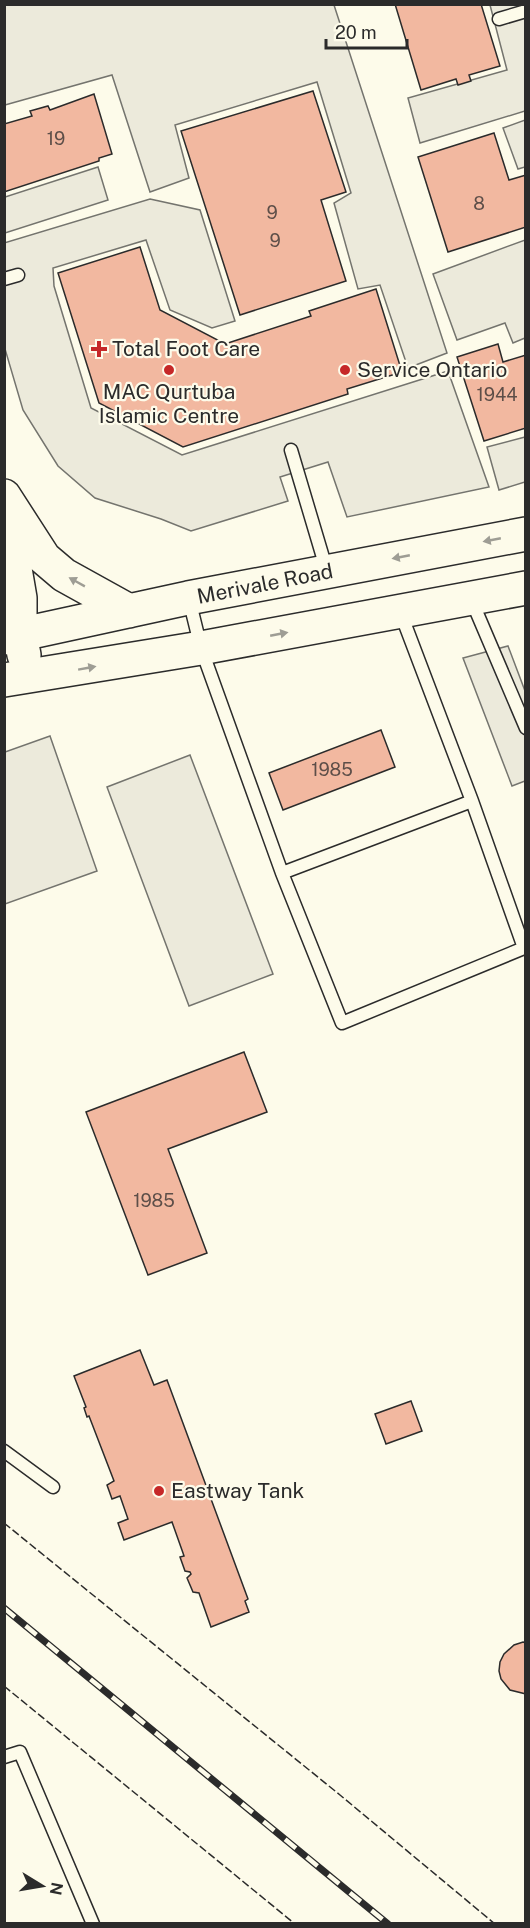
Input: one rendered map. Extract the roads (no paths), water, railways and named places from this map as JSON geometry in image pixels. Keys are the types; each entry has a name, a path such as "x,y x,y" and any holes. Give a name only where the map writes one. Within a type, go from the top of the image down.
{"main road":[{"path":"4,496 34,545 50,564 64,575 129,611"},
{"path":"4,508 20,598 10,628 17,679 201,648 525,588"},
{"name":"Merivale Road","path":"10,628 129,611 525,534"}],"lane":[{"path":"499,19 525,10"},
{"path":"4,279 18,275"},
{"path":"291,450 327,572"},
{"path":"188,598 201,648 282,873 342,1023 524,948 472,801 400,611"},
{"path":"471,598 525,728"},
{"path":"282,873 472,801"},
{"path":"4,1451 53,1487"},
{"path":"4,1756 20,1752 93,1923"}],"railway":[{"path":"4,1608 388,1924"}],"place":[{"name":"Total Foot Care","path":"99,349"},
{"name":"MAC Qurtuba Islamic Centre","path":"169,370"},
{"name":"Service Ontario","path":"345,370"},
{"name":"Eastway Tank","path":"159,1491"}]}
